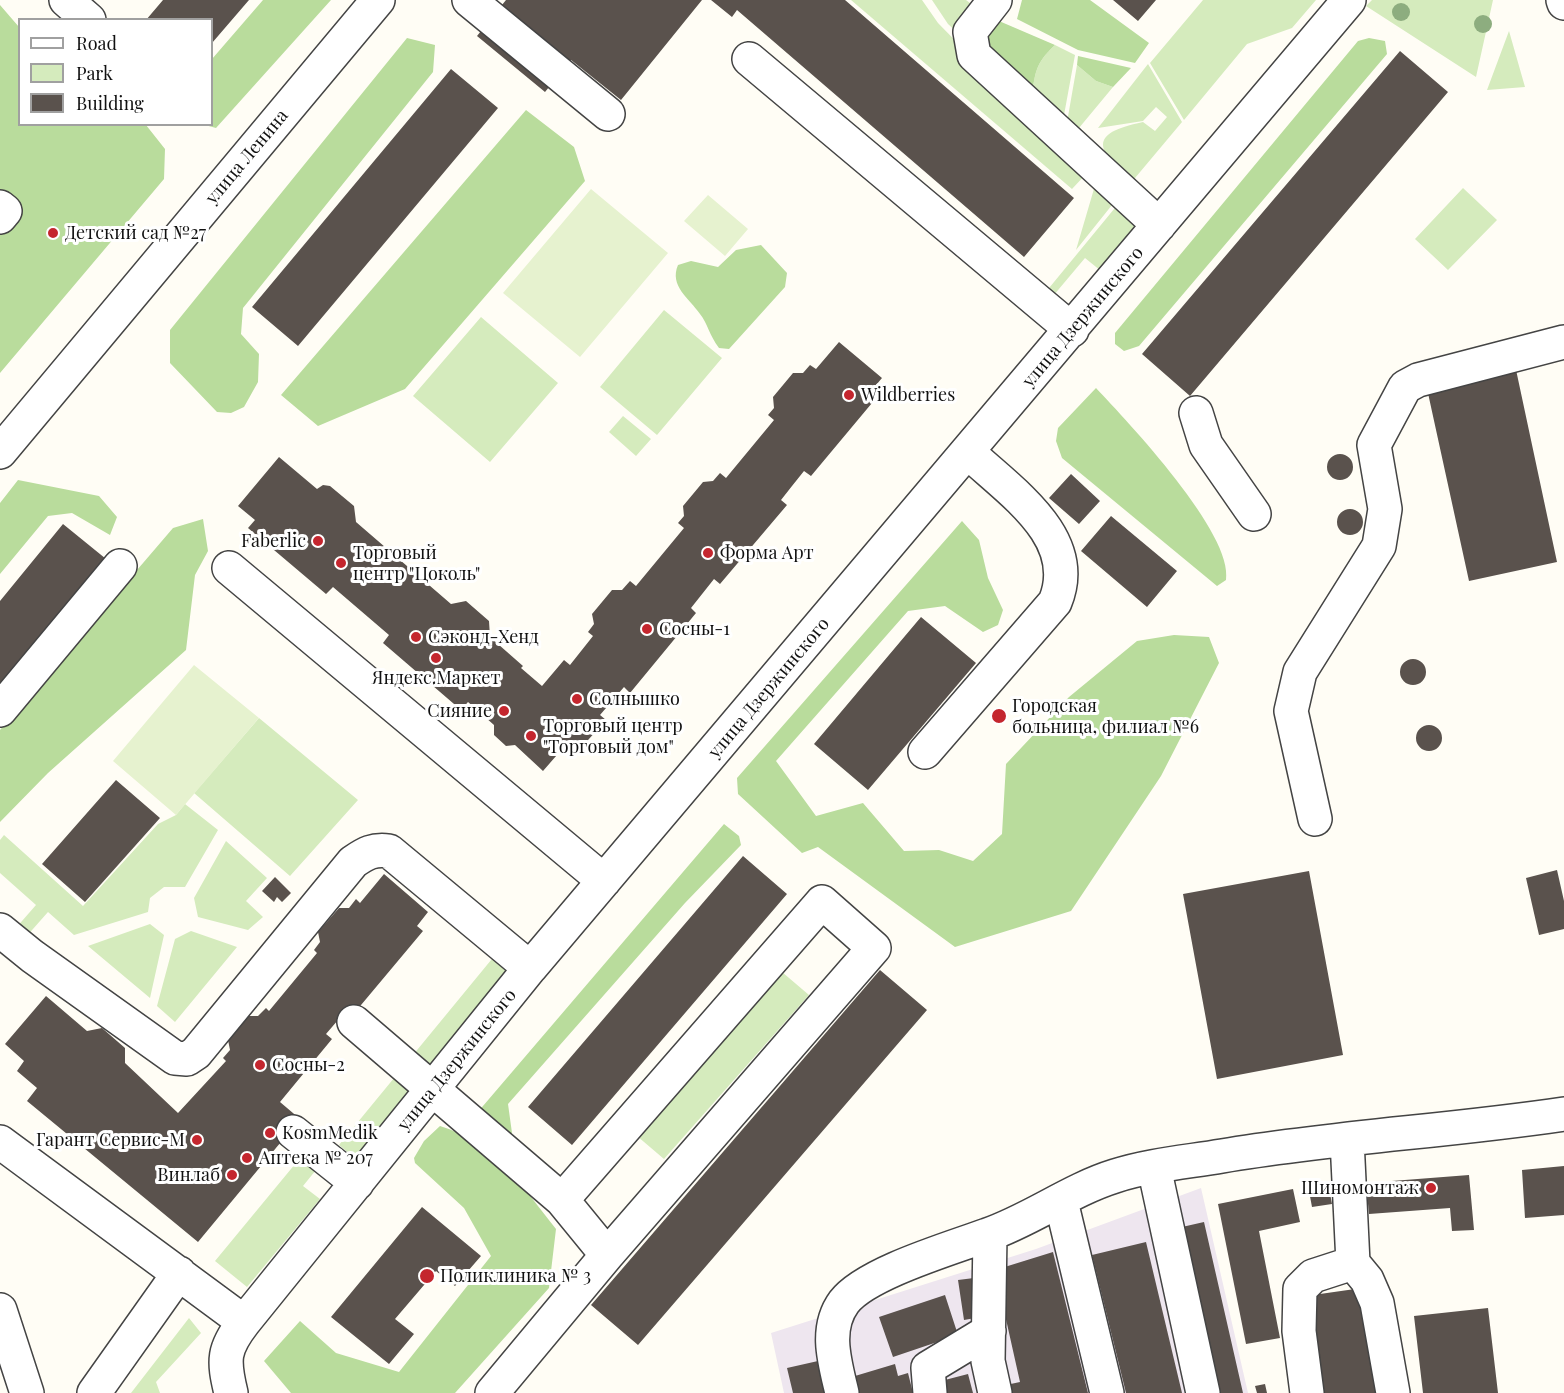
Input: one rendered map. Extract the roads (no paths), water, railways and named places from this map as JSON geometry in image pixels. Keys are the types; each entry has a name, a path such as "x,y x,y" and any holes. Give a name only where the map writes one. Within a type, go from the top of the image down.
{"street":[{"path":"66,0 87,18"},
{"name":"улица Ленина","path":"0,452 378,0"},
{"path":"469,0 608,114"},
{"path":"995,0 970,32 974,55 1160,225"},
{"name":"улица Дзержинского","path":"231,1393 225,1353 230,1340 244,1322 435,1090 530,968 1349,0"},
{"path":"749,58 1072,330"},
{"path":"0,207 5,211 0,218"},
{"path":"1315,819 1291,711 1300,672 1379,546 1385,509 1374,445 1396,402 1405,387 1418,380 1564,342"},
{"path":"1196,413 1206,445 1254,514"},
{"path":"925,752 1055,602 1063,573 1055,542 1041,520 968,452"},
{"path":"0,710 120,566"},
{"path":"229,568 604,880"},
{"path":"0,930 32,956 175,1058 187,1059 196,1053 353,862 368,852 378,849 389,851 530,968"},
{"path":"492,1393 607,1255 874,948 822,902 562,1200"},
{"path":"354,1022 562,1200 607,1255"},
{"path":"842,1393 832,1350 833,1323 845,1301 864,1284 943,1250 990,1235 1114,1176 1154,1167 1347,1140 1478,1127 1564,1114"},
{"path":"293,1132 357,1183"},
{"path":"1347,1140 1353,1263 1367,1280 1377,1303 1394,1393"},
{"path":"0,1142 244,1322"},
{"path":"1154,1167 1203,1393"},
{"path":"1061,1201 1107,1393"},
{"path":"990,1235 988,1361 995,1393"},
{"path":"1306,1393 1299,1331 1300,1289 1313,1276 1353,1263"},
{"path":"94,1393 179,1274"},
{"path":"0,1310 27,1393"},
{"path":"930,1393 928,1368 989,1331"}],"place":[{"name":"Детский сад №27","path":"53,233"},
{"name":"Wildberries","path":"849,395"},
{"name":"Faberlic","path":"318,541"},
{"name":"Форма Арт","path":"708,553"},
{"name":"Торговый центр \"Цоколь\"","path":"341,563"},
{"name":"Сосны-1","path":"647,629"},
{"name":"Сэконд-Хенд","path":"416,637"},
{"name":"Яндекс.Маркет","path":"436,658"},
{"name":"Солнышко","path":"577,699"},
{"name":"Сияние","path":"504,711"},
{"name":"Городская больница, филиал №6","path":"999,716"},
{"name":"Торговый центр \"Торговый дом\"","path":"531,736"},
{"name":"Сосны-2","path":"260,1065"},
{"name":"KosmMedik","path":"270,1133"},
{"name":"Гарант Сервис-М","path":"197,1140"},
{"name":"Аптека № 207","path":"247,1158"},
{"name":"Винлаб","path":"232,1175"},
{"name":"Шиномонтаж","path":"1431,1188"},
{"name":"Поликлиника № 3","path":"427,1276"}]}
